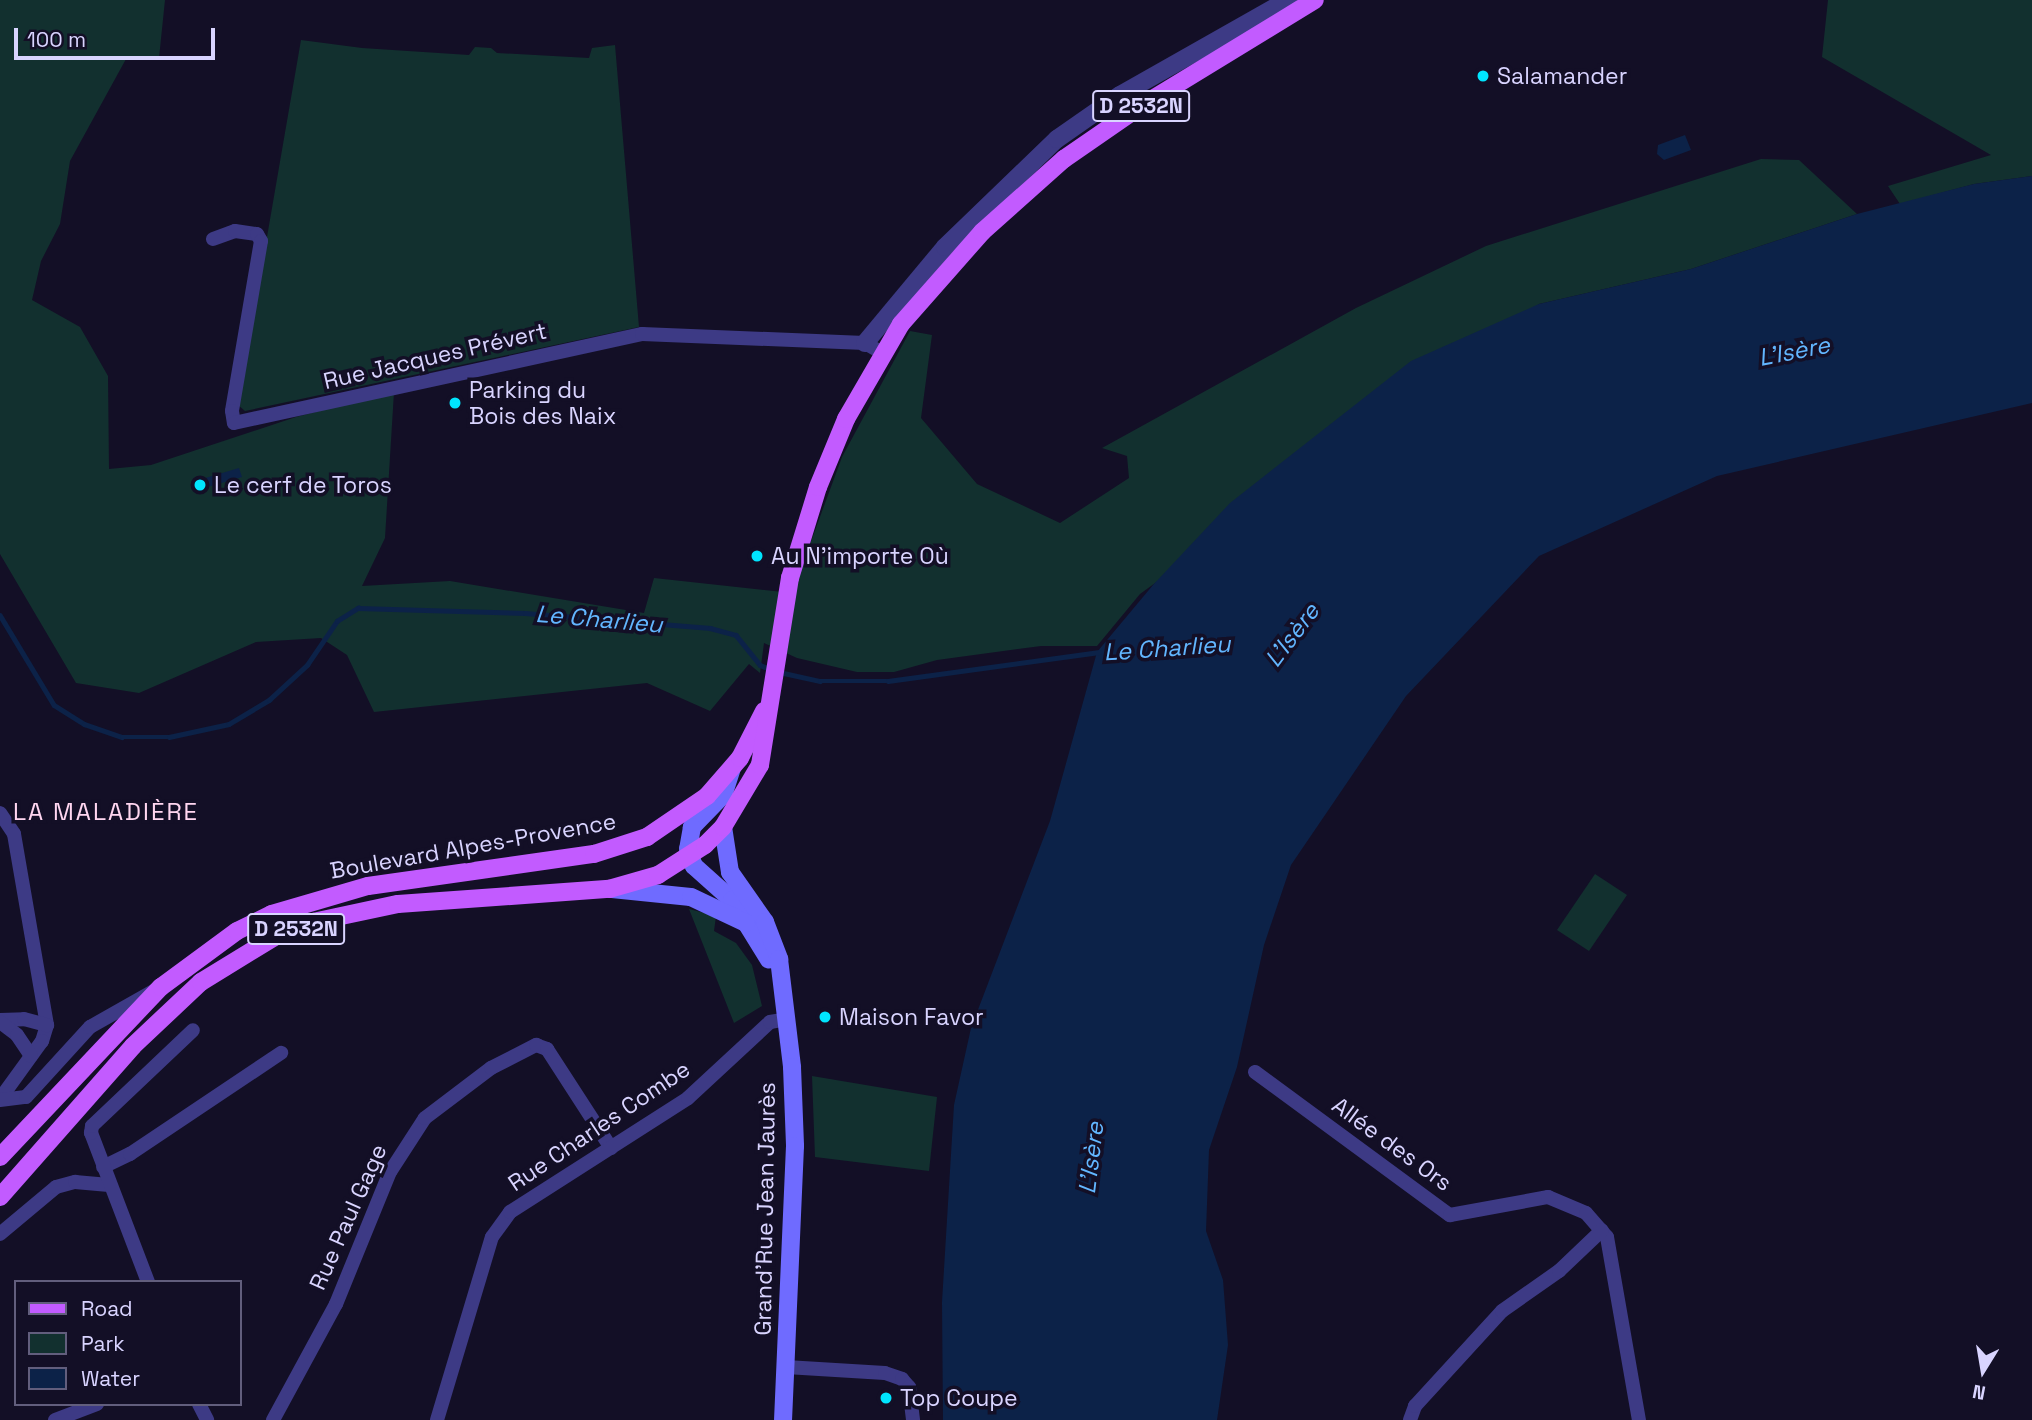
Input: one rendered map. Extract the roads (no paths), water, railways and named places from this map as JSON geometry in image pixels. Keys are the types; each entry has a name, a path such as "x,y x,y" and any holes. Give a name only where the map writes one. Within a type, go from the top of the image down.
{"main road":[{"name":"D 2532N","path":"690,856 723,827 760,765 783,616 818,487 846,419 882,353 933,283 1037,181 1138,108 1315,0"},
{"name":"D 2532N","path":"690,856 692,827 723,794 732,768 757,728 771,685"},
{"name":"Boulevard Alpes-Provence","path":"0,1157 161,987 237,931 320,897 622,847 685,814 732,768"},
{"name":"Grand'Rue Jean Jaurès","path":"723,827 726,861 765,922 779,958 785,999 794,1146 783,1420"},
{"name":"Boulevard Alpes-Provence","path":"0,1198 133,1046 201,982 245,952 313,922 376,908 609,889 658,875 690,856"},
{"path":"690,856 750,926 785,999"},
{"path":"609,889 691,897 750,926"}],"street":[{"path":"865,343 945,247 1057,139 1120,96 1287,0"},
{"name":"Rue Jacques Prévert","path":"213,239 235,232 257,234 261,241 232,411 234,423 642,334 865,343 882,353"},
{"path":"0,813 14,834 47,1025 31,1056 0,1100"},
{"path":"0,1100 26,1097 90,1027 132,999 161,987"},
{"path":"0,1021 24,1019 47,1025"},
{"name":"Rue Charles Combe","path":"438,1420 492,1237 510,1212 688,1098 770,1023 786,1019"},
{"path":"0,1021 17,1035 31,1056"},
{"path":"147,1280 90,1133 92,1126 193,1030"},
{"name":"Rue Paul Gage","path":"273,1420 336,1304 390,1172 425,1118 491,1068 536,1045 547,1049 611,1148"},
{"path":"103,1167 130,1154 281,1053"},
{"name":"Allée des Ors","path":"1255,1072 1450,1215 1548,1198 1586,1213 1602,1230"},
{"path":"0,1234 56,1187 75,1182 109,1185"},
{"path":"1410,1420 1415,1406 1502,1311 1559,1271 1602,1230 1608,1237 1639,1420"},
{"path":"786,1367 885,1373 902,1379 909,1387 913,1420"},
{"path":"55,1420 92,1406"}],"water":[{"path":"1685,135 1691,150 1664,160 1657,154 1658,145"},
{"name":"L'Isère","path":"2032,176 2032,403 1717,476 1539,556 1406,696 1291,865 1264,945 1237,1067 1209,1150 1206,1231 1223,1280 1228,1345 1217,1420 943,1420 942,1302 954,1105 971,1028 1050,821 1097,652 1153,585 1230,503 1411,361 1539,304 1691,269 1857,214 1974,184"},
{"path":"239,468 242,477 204,488 202,479"}],"waterway":[{"name":"Le Charlieu","path":"0,615 54,705 84,724 122,737 169,737 229,724 269,700 307,665 337,621 358,608 525,613 710,628 736,635 760,665 770,669"},
{"name":"Le Charlieu","path":"779,672 820,681 888,681 1099,652"}],"place":[{"name":"Salamander","path":"1483,76"},
{"name":"Parking du Bois des Naix","path":"455,403"},
{"name":"Le cerf de Toros","path":"200,485"},
{"name":"Au N'importe Où","path":"757,556"},
{"name":"Maison Favor","path":"825,1017"},
{"name":"Top Coupe","path":"886,1398"}],"district":[{"name":"LA MALADIÈRE","path":"106,812"}]}
